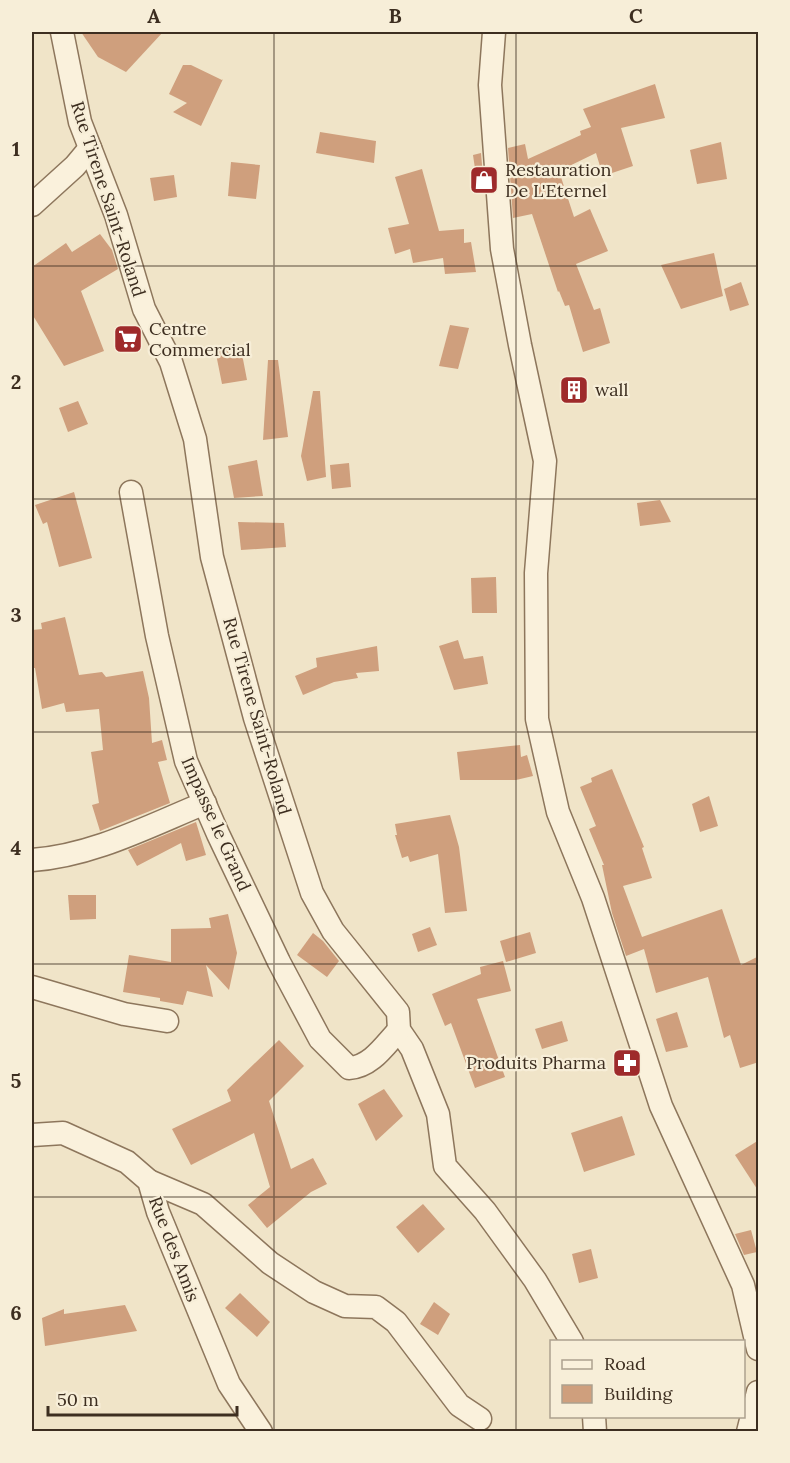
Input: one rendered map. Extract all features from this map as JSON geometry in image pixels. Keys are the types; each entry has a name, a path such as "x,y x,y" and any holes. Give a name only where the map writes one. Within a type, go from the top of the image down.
{"street":[{"name":"Rue Tirene Saint-Roland","path":"62,32 80,122 116,215 144,309 171,362 195,439 212,557 255,718 312,893 333,931 398,1012 399,1030 412,1049 438,1114 445,1166 485,1211 535,1280 571,1340"},
{"path":"494,32 490,85 502,249 519,345 545,461 536,573 537,719 558,812 593,898 661,1106 743,1285 759,1349"},
{"path":"32,206 75,166 90,148"},
{"name":"Impasse le Grand","path":"131,492 157,636 186,761 279,962 320,1039 349,1068 359,1068 369,1061 399,1030"},
{"path":"32,860 57,858 120,838 205,803"},
{"path":"32,987 124,1014 167,1021"},
{"name":"Rue des Amis","path":"32,1135 63,1133 128,1162 149,1181 158,1212 229,1384 261,1431"},
{"path":"149,1181 203,1204 270,1263 314,1292 345,1306 376,1307 396,1322 459,1405 480,1419"},
{"path":"748,1431 759,1392"}],"building":[{"path":"81,32 163,32 126,72 98,57"},
{"path":"183,65 191,65 223,79 201,126 173,112 187,103 169,94"},
{"path":"655,84 665,118 621,128 633,166 603,176 596,153 559,171 574,217 590,209 608,251 576,264 594,310 600,308 610,343 583,352 569,305 565,306 558,292 532,214 513,218 508,148 525,144 528,159 581,135 580,131 591,127 583,109"},
{"path":"320,132 376,141 374,163 316,153"},
{"path":"721,142 727,179 697,184 690,150"},
{"path":"481,153 484,188 478,189 473,155"},
{"path":"231,162 260,165 256,199 228,196"},
{"path":"422,169 439,231 464,229 464,243 471,242 476,272 445,274 443,258 413,263 410,249 395,254 388,228 409,224 395,177"},
{"path":"174,175 177,197 154,201 150,178"},
{"path":"100,234 112,250 118,269 81,291 104,351 64,366 32,314 32,267 66,243 72,252"},
{"path":"714,253 723,296 681,309 661,265"},
{"path":"741,282 749,305 730,311 724,289"},
{"path":"450,325 469,328 458,369 439,366"},
{"path":"235,346 236,355 242,354 247,380 222,384 215,349"},
{"path":"268,360 278,360 288,437 263,440"},
{"path":"313,391 320,391 326,477 307,481 301,456"},
{"path":"78,401 88,424 68,432 59,408"},
{"path":"257,460 263,496 234,498 228,466"},
{"path":"349,463 351,487 332,489 330,465"},
{"path":"74,492 92,558 59,567 47,522 43,524 35,505"},
{"path":"660,500 671,522 640,526 637,503"},
{"path":"238,522 284,523 286,547 241,550"},
{"path":"496,577 497,613 472,613 471,578"},
{"path":"65,617 79,675 102,672 106,677 143,671 149,698 152,743 162,740 167,760 158,762 170,803 100,831 92,805 99,803 91,752 103,750 99,709 66,712 64,703 42,709 35,668 32,668 32,630 42,629 41,623"},
{"path":"458,640 464,659 483,656 488,684 454,690 439,646"},
{"path":"377,646 379,671 356,673 358,678 334,682 303,695 295,676 317,667 316,658"},
{"path":"520,745 521,757 527,755 533,776 516,780 460,780 457,752"},
{"path":"612,769 644,847 642,848 652,878 623,886 642,937 722,909 741,965 759,956 759,1062 740,1068 730,1035 724,1038 708,977 656,993 644,949 626,956 612,913 602,865 604,865 589,829 596,826 580,787 592,782 591,778"},
{"path":"709,796 718,826 700,832 692,804"},
{"path":"450,815 459,847 467,911 445,913 438,854 410,862 408,856 402,858 395,835 397,835 395,824"},
{"path":"196,822 206,855 186,861 181,843 137,866 128,850"},
{"path":"68,895 96,895 96,919 70,920"},
{"path":"228,914 237,953 229,990 206,965 213,997 187,991 183,1005 160,1001 160,998 123,992 129,955 171,962 171,929 211,928 209,918"},
{"path":"430,927 437,945 418,952 412,934"},
{"path":"530,932 536,953 506,962 500,941"},
{"path":"313,933 323,941 339,961 327,977 297,955"},
{"path":"503,961 511,991 477,999 505,1077 475,1088 451,1023 445,1026 432,994 481,974 480,967"},
{"path":"677,1012 688,1047 666,1052 656,1019"},
{"path":"562,1021 568,1041 542,1049 535,1029"},
{"path":"279,1040 304,1066 269,1101 291,1169 313,1158 327,1184 311,1192 267,1228 248,1205 270,1187 254,1133 191,1165 172,1129 231,1101 227,1090"},
{"path":"384,1089 403,1116 376,1141 358,1104"},
{"path":"622,1116 635,1155 584,1172 571,1133"},
{"path":"759,1140 759,1192 735,1155"},
{"path":"423,1204 445,1229 418,1253 396,1227"},
{"path":"751,1230 757,1252 744,1255 735,1234"},
{"path":"591,1249 598,1278 579,1283 572,1254"},
{"path":"240,1293 270,1322 257,1337 225,1308"},
{"path":"434,1302 450,1314 438,1335 420,1324"},
{"path":"125,1305 137,1331 45,1346 42,1318 64,1309 64,1314"}],"place":[{"name":"Restauration De L'Eternel","path":"484,180"},
{"name":"Centre Commercial","path":"128,339"},
{"name":"wall","path":"574,390"},
{"name":"Produits Pharma","path":"627,1063"}]}
